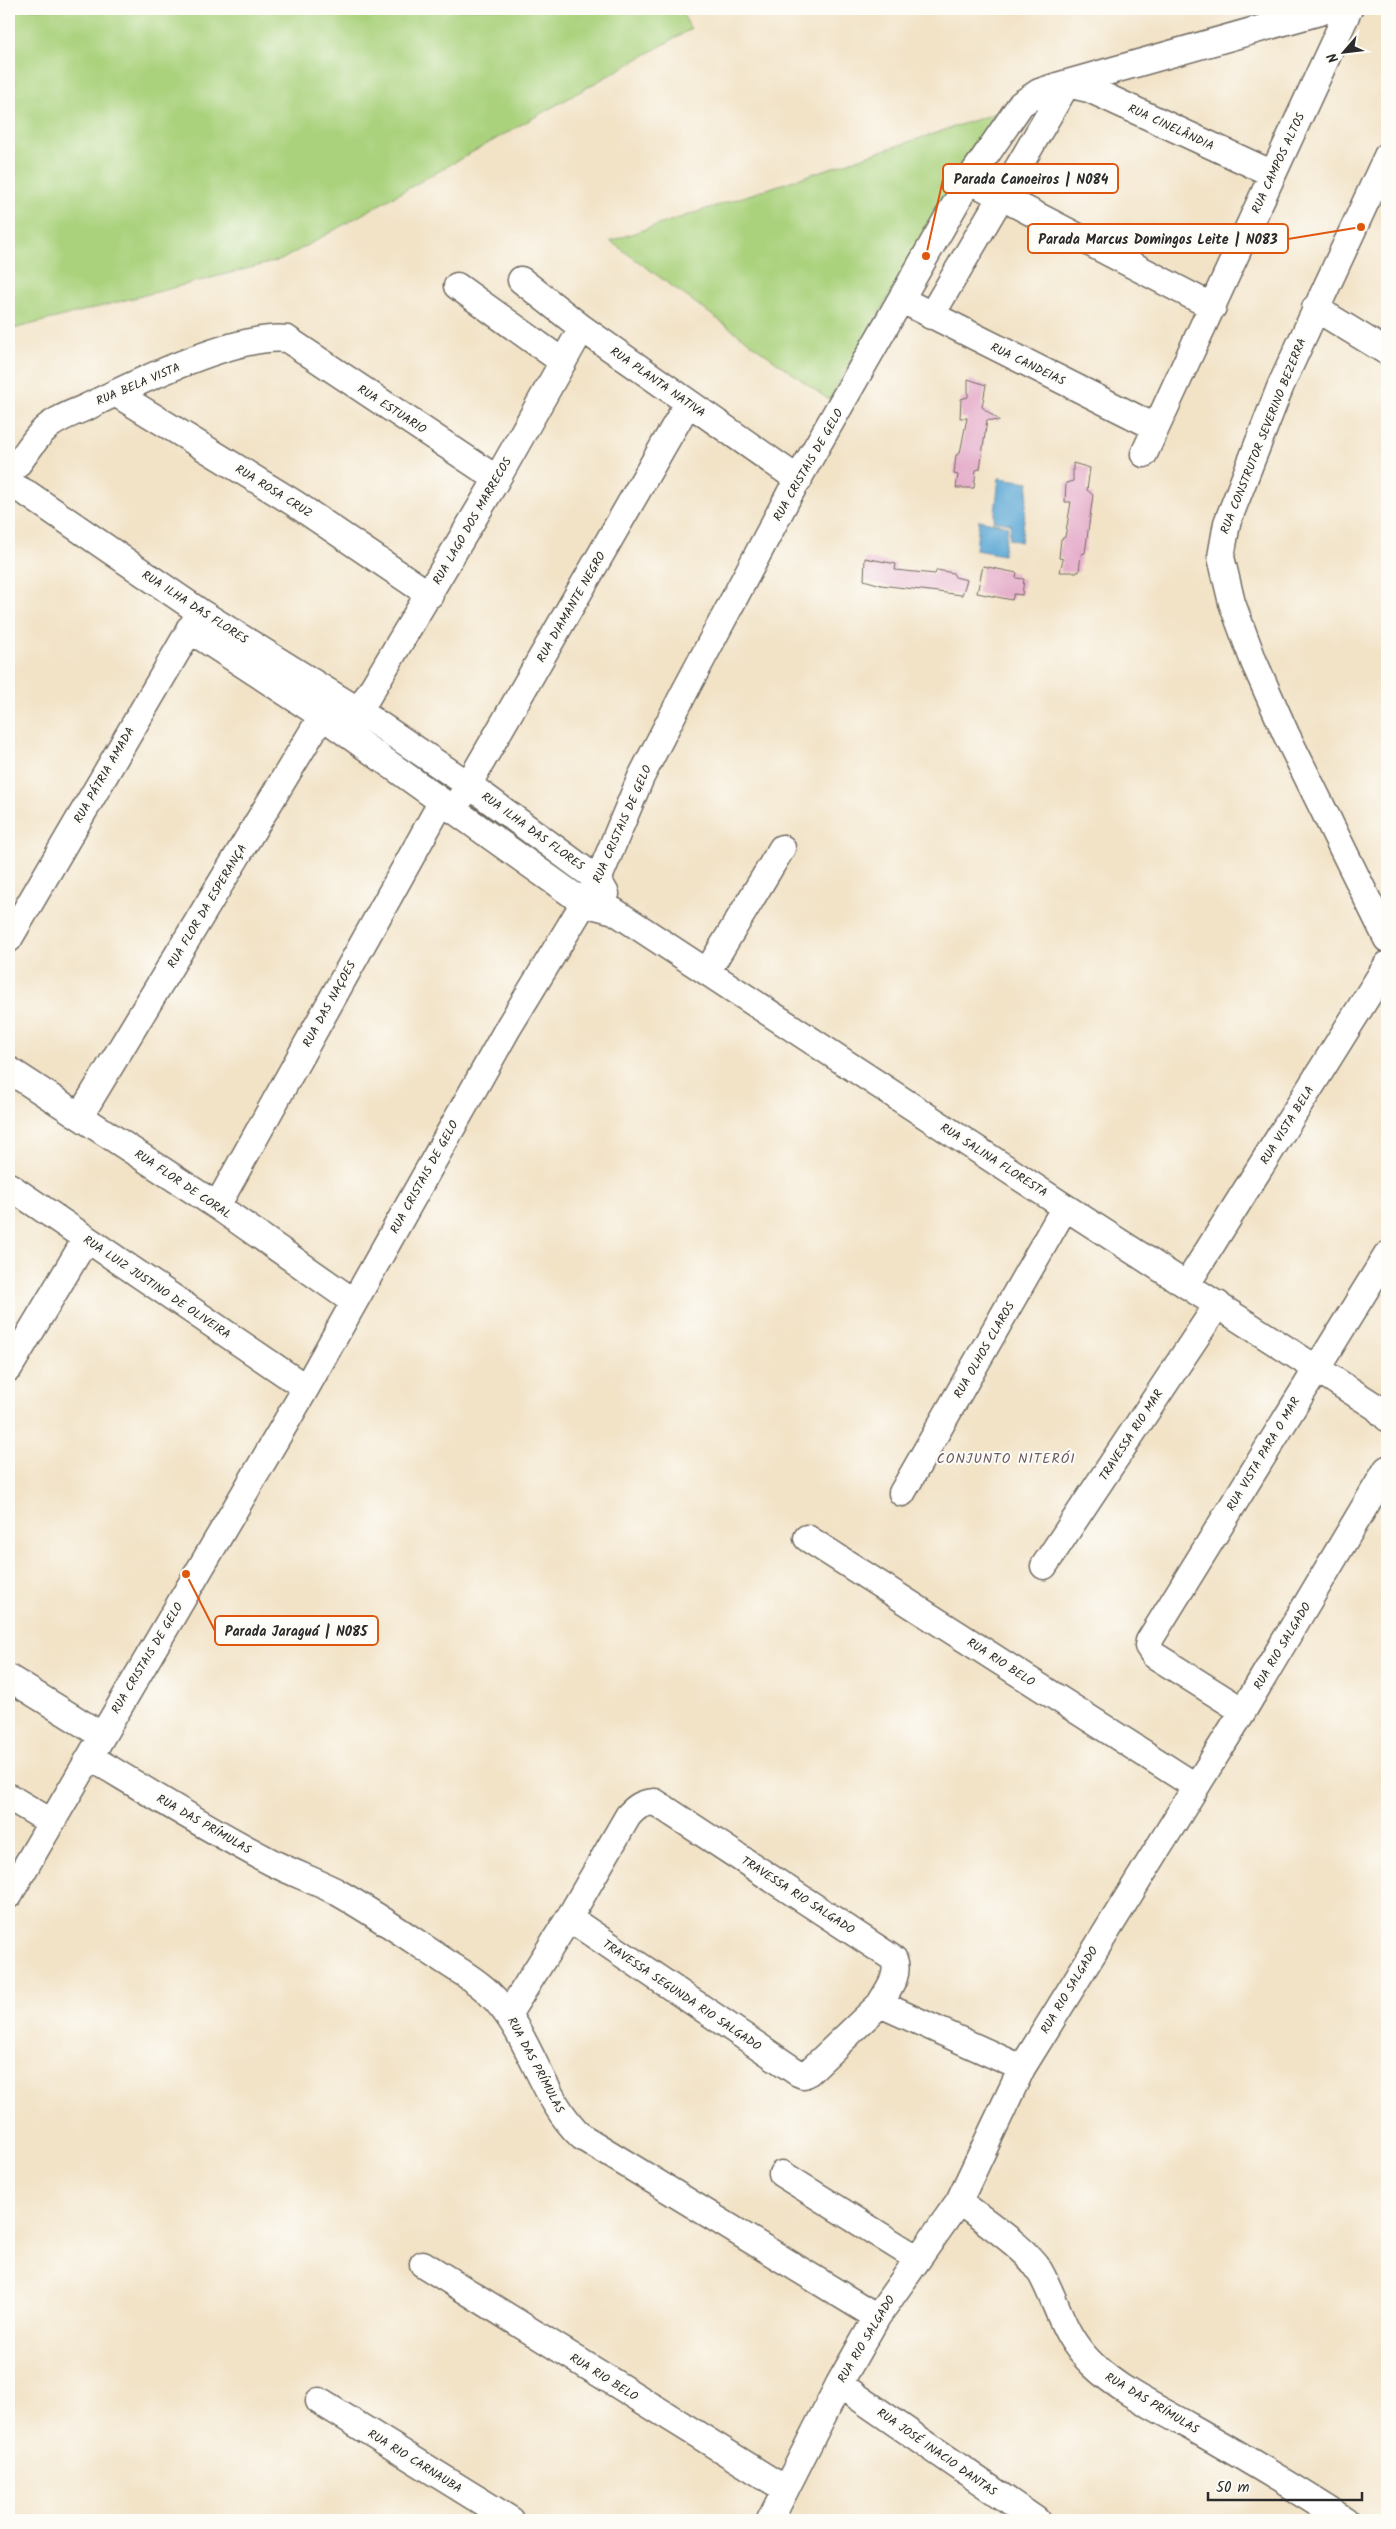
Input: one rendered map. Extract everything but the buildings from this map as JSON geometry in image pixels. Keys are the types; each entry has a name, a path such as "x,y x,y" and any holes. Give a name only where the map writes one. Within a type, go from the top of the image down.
{"street":[{"name":"RUA CRISTAIS DE GELO","path":"9,1895 306,1388 508,1028 598,880 641,778 684,692 799,480 968,180 1021,104 1039,92 1330,9"},
{"name":"RUA CAMPOS ALTOS","path":"1144,454 1349,9"},
{"name":"RUA CINELÂNDIA","path":"1067,84 1089,89 1273,174"},
{"path":"931,316 1002,198 1067,84"},
{"name":"RUA CONSTRUTOR SEVERINO BEZERRA","path":"1387,156 1281,385 1226,523 1220,556 1232,603 1254,662 1290,743 1387,939"},
{"path":"968,180 1213,307"},
{"name":"RUA PLANTA NATIVA","path":"521,280 582,328 799,480"},
{"path":"457,286 563,362"},
{"name":"RUA CANDEIAS","path":"902,300 1155,427"},
{"path":"1315,308 1387,352"},
{"name":"RUA LAGO DOS MARRECOS","path":"359,711 430,595 582,328"},
{"name":"RUA BELA VISTA","path":"9,470 16,466 49,426 115,393 246,342 263,339 287,339"},
{"name":"RUA ESTUARIO","path":"287,339 497,478"},
{"name":"RUA ROSA CRUZ","path":"115,393 294,503 430,595"},
{"name":"RUA DIAMANTE NEGRO","path":"447,807 469,785 688,403"},
{"name":"RUA ILHA DAS FLORES","path":"9,484 28,494 195,620 328,706 447,807 584,903 614,911"},
{"name":"RUA PÁTRIA AMADA","path":"9,939 195,620"},
{"name":"RUA ILHA DAS FLORES","path":"328,706 359,711 469,785 598,880 614,911"},
{"name":"RUA FLOR DA ESPERANÇA","path":"80,1116 328,706"},
{"name":"RUA DAS NAÇOES","path":"217,1206 447,807"},
{"path":"707,972 782,848"},
{"name":"RUA SALINA FLORESTA","path":"614,911 1065,1207 1188,1284 1381,1412"},
{"name":"RUA VISTA BELA","path":"1188,1284 1387,965"},
{"name":"RUA FLOR DE CORAL","path":"9,1070 217,1206 354,1302"},
{"name":"RUA LUIZ JUSTINO DE OLIVEIRA","path":"9,1186 306,1388"},
{"name":"RUA OLHOS CLAROS","path":"902,1493 1065,1207"},
{"path":"9,1368 86,1240"},
{"name":"RUA VISTA PARA O MAR","path":"1243,1711 1154,1655 1148,1646 1149,1641 1387,1255"},
{"name":"TRAVESSA RIO MAR","path":"1044,1566 1218,1304"},
{"name":"RUA RIO SALGADO","path":"770,2520 839,2384 877,2317 959,2201 1022,2068 1243,1711 1387,1469"},
{"name":"RUA RIO BELO","path":"807,1538 1196,1786"},
{"name":"RUA DAS PRÍMULAS","path":"9,1678 96,1746 266,1859 334,1891 381,1918 488,1991 509,2013 524,2038 556,2107 582,2137 877,2317"},
{"path":"9,1797 51,1822"},
{"name":"TRAVESSA RIO SALGADO","path":"568,1918 628,1816 636,1807 644,1803 655,1802 894,1959 897,1968 896,1976 880,2004"},
{"path":"509,2013 568,1918"},
{"name":"TRAVESSA SEGUNDA RIO SALGADO","path":"568,1918 803,2075 809,2072 880,2004"},
{"path":"880,2004 1022,2068"},
{"path":"782,2174 918,2259"},
{"name":"RUA DAS PRÍMULAS","path":"959,2201 1026,2254 1039,2270 1060,2322 1078,2349 1094,2366 1128,2392 1289,2484 1345,2520"},
{"name":"RUA RIO BELO","path":"423,2264 785,2489"},
{"name":"RUA JOSÉ INACIO DANTAS","path":"839,2384 1036,2520"},
{"name":"RUA RIO CARNAUBA","path":"319,2401 511,2520"}],"green space":[{"path":"9,9 680,9 691,29 281,260 9,330"},
{"path":"996,113 829,400 610,241"}],"water":[{"path":"999,478 1029,482 1021,542 1009,539 1011,524 994,521"},
{"path":"979,520 1008,526 1003,555 976,550"}],"place":[{"name":"Parada Marcus Domingos Leite | N083","path":"1361,227"},
{"name":"Parada Canoeiros | N084","path":"926,256"},
{"name":"Parada Jaraguá | N085","path":"186,1574"}],"district":[{"name":"CONJUNTO NITERÓI","path":"1006,1458"}]}
